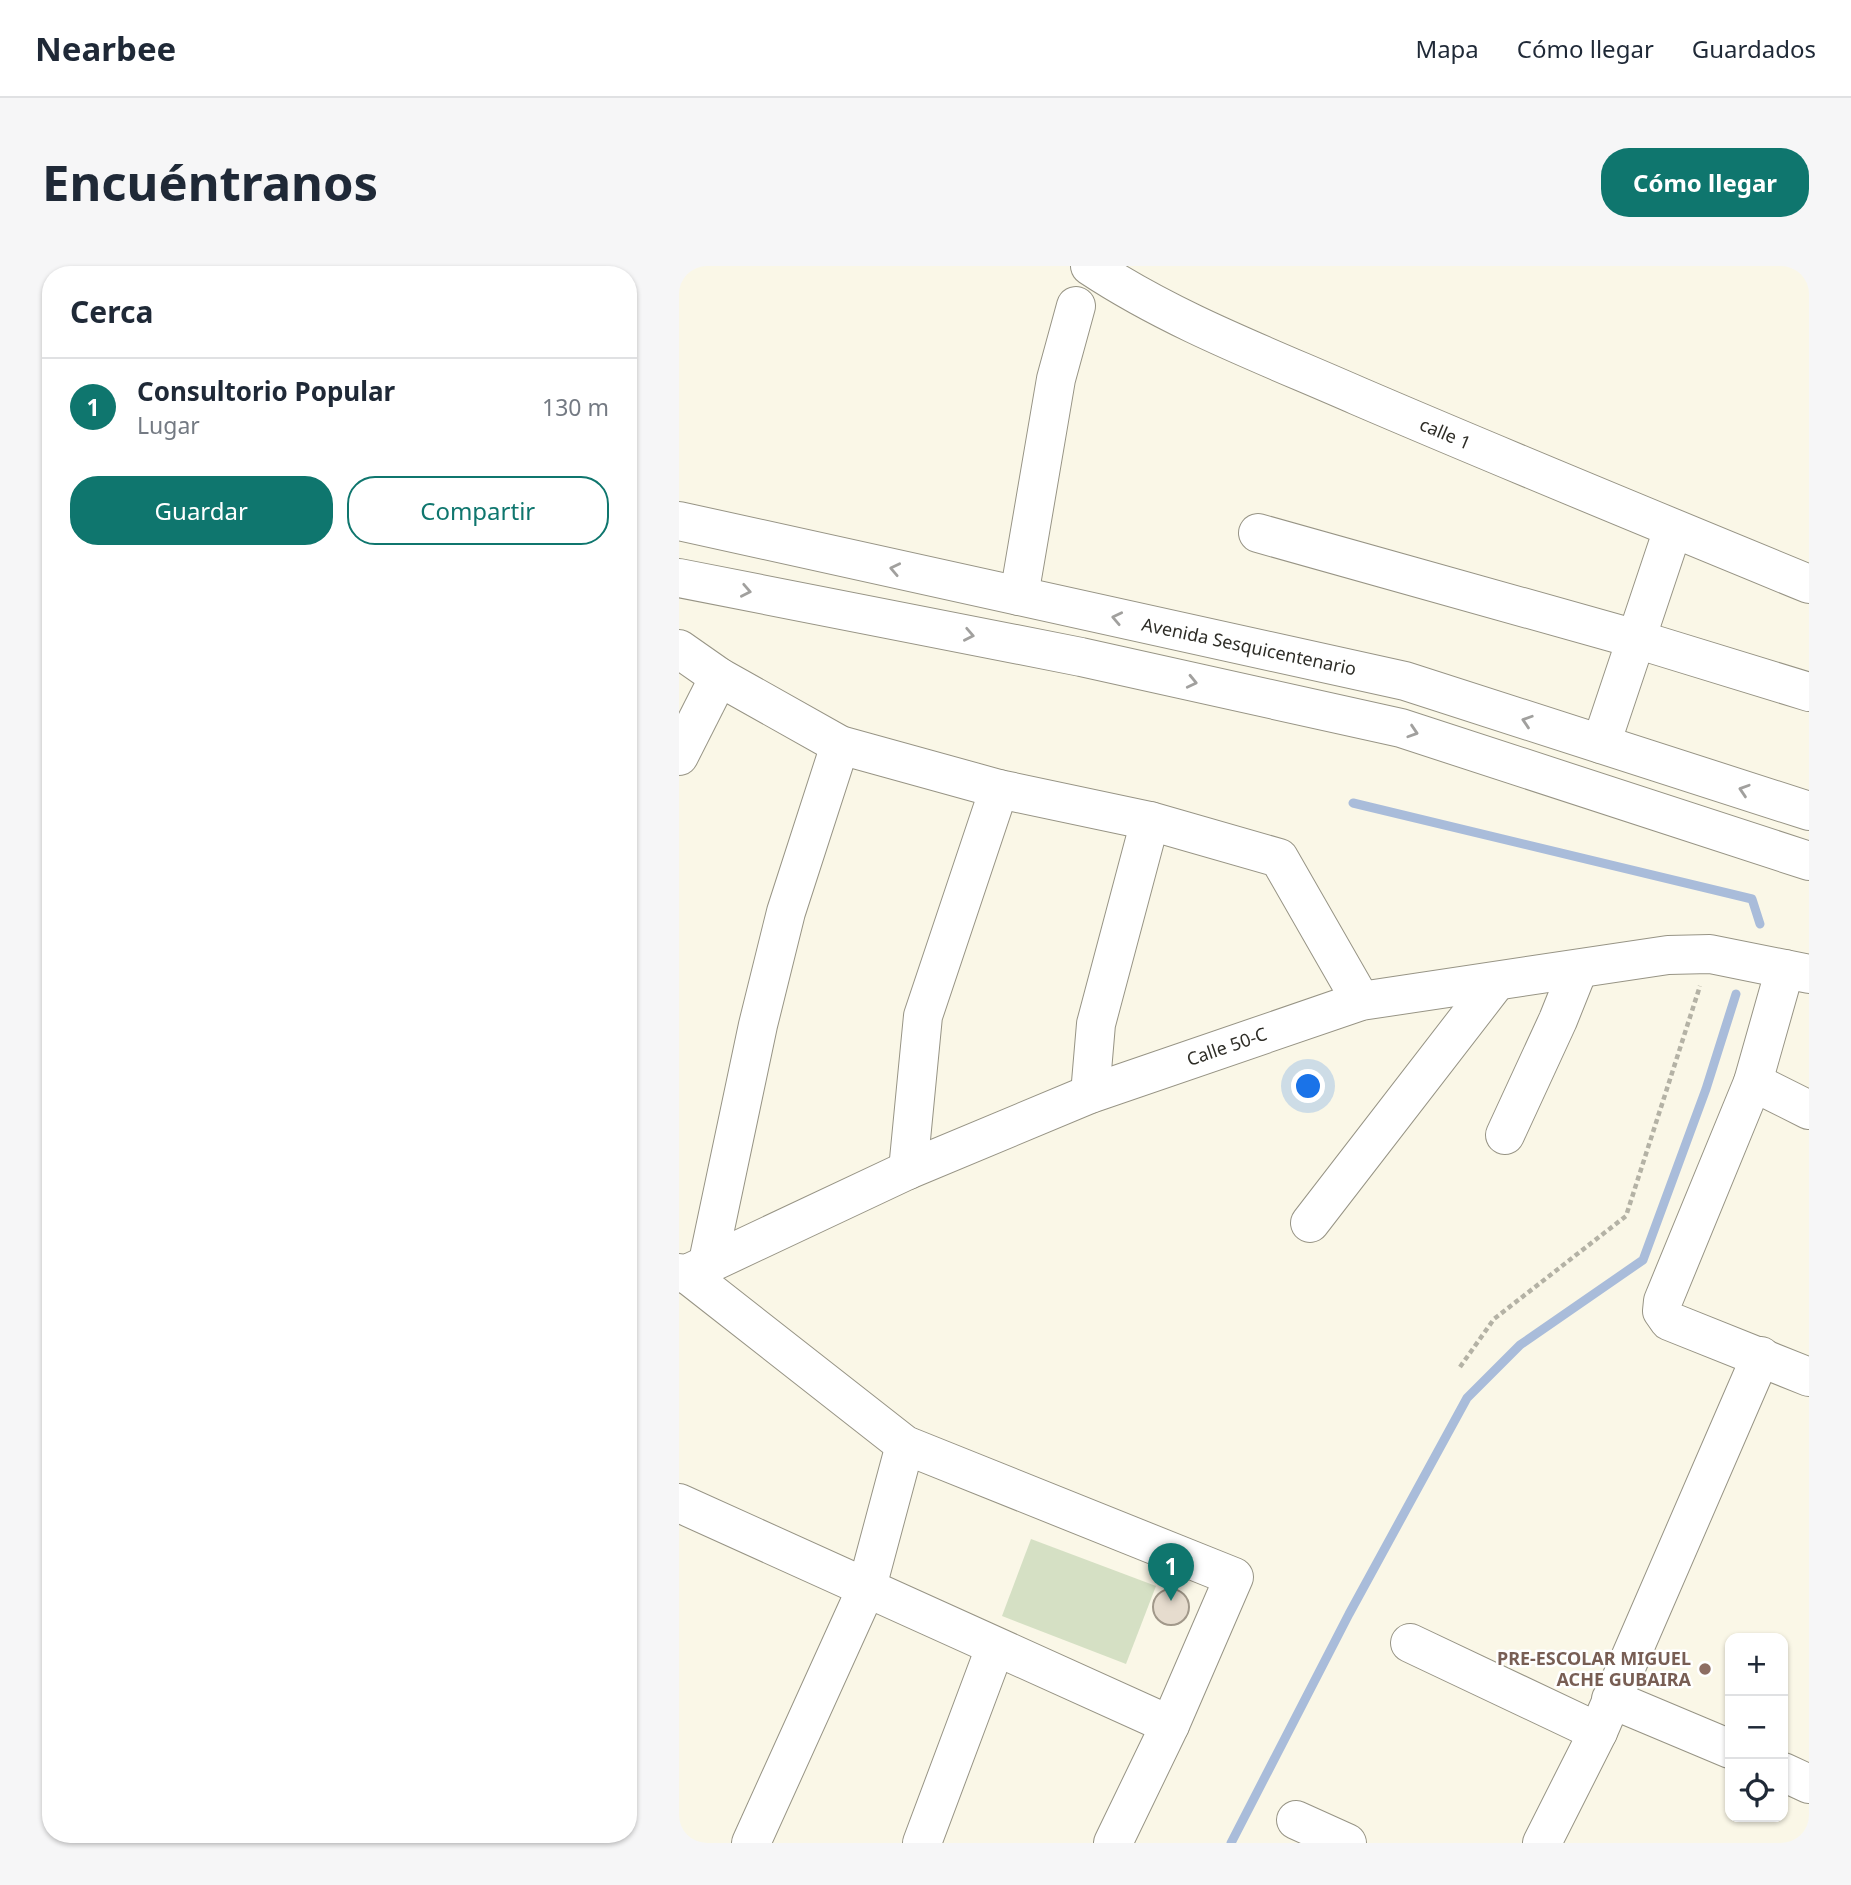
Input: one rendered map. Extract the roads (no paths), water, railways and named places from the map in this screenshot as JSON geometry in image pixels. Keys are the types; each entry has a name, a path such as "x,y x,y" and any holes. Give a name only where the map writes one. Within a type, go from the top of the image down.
{"street":[{"name":"calle 1","path":"1090,266 1125,289 1188,322 1673,529 1809,584"},
{"path":"1019,596 1056,379 1076,306"},
{"name":"Avenida Sesquicentenario","path":"679,521 1405,681 1809,811"},
{"path":"1601,744 1673,529"},
{"path":"1258,533 1636,639 1809,692"},
{"path":"679,578 1081,657 1401,728 1809,862"},
{"path":"679,649 719,677 840,745 999,789 1150,821 1279,858 1361,1001"},
{"path":"679,756 719,677"},
{"path":"840,745 786,912 691,1270 905,1445 1234,1577 1170,1726 1113,1843"},
{"path":"908,1170 923,1016 999,789"},
{"path":"1090,1094 1096,1024 1150,821"},
{"name":"Calle 50-C","path":"691,1270 908,1170 1090,1094 1361,1001 1668,955 1710,954 1797,972"},
{"path":"1505,1135 1578,970"},
{"path":"1797,972 1663,1301 1663,1311 1669,1321 1809,1377"},
{"path":"1310,1223 1496,982"},
{"path":"1753,1082 1809,1110"},
{"path":"1542,1843 1604,1715 1761,1356"},
{"path":"751,1843 867,1587 905,1445"},
{"path":"679,1503 1170,1726"},
{"path":"1410,1643 1604,1715 1725,1748"},
{"path":"922,1843 995,1648"},
{"path":"1788,1774 1809,1784"},
{"path":"1296,1820 1347,1843"}],"waterway":[{"path":"1353,803 1752,899 1760,924"},
{"path":"1231,1843 1349,1614 1467,1398 1520,1345 1643,1260 1706,1089 1736,994"}],"place":[{"name":"Consultorio Popular","path":"1171,1601"},
{"name":"PRE-ESCOLAR MIGUEL ACHE GUBAIRA","path":"1705,1669"}]}
